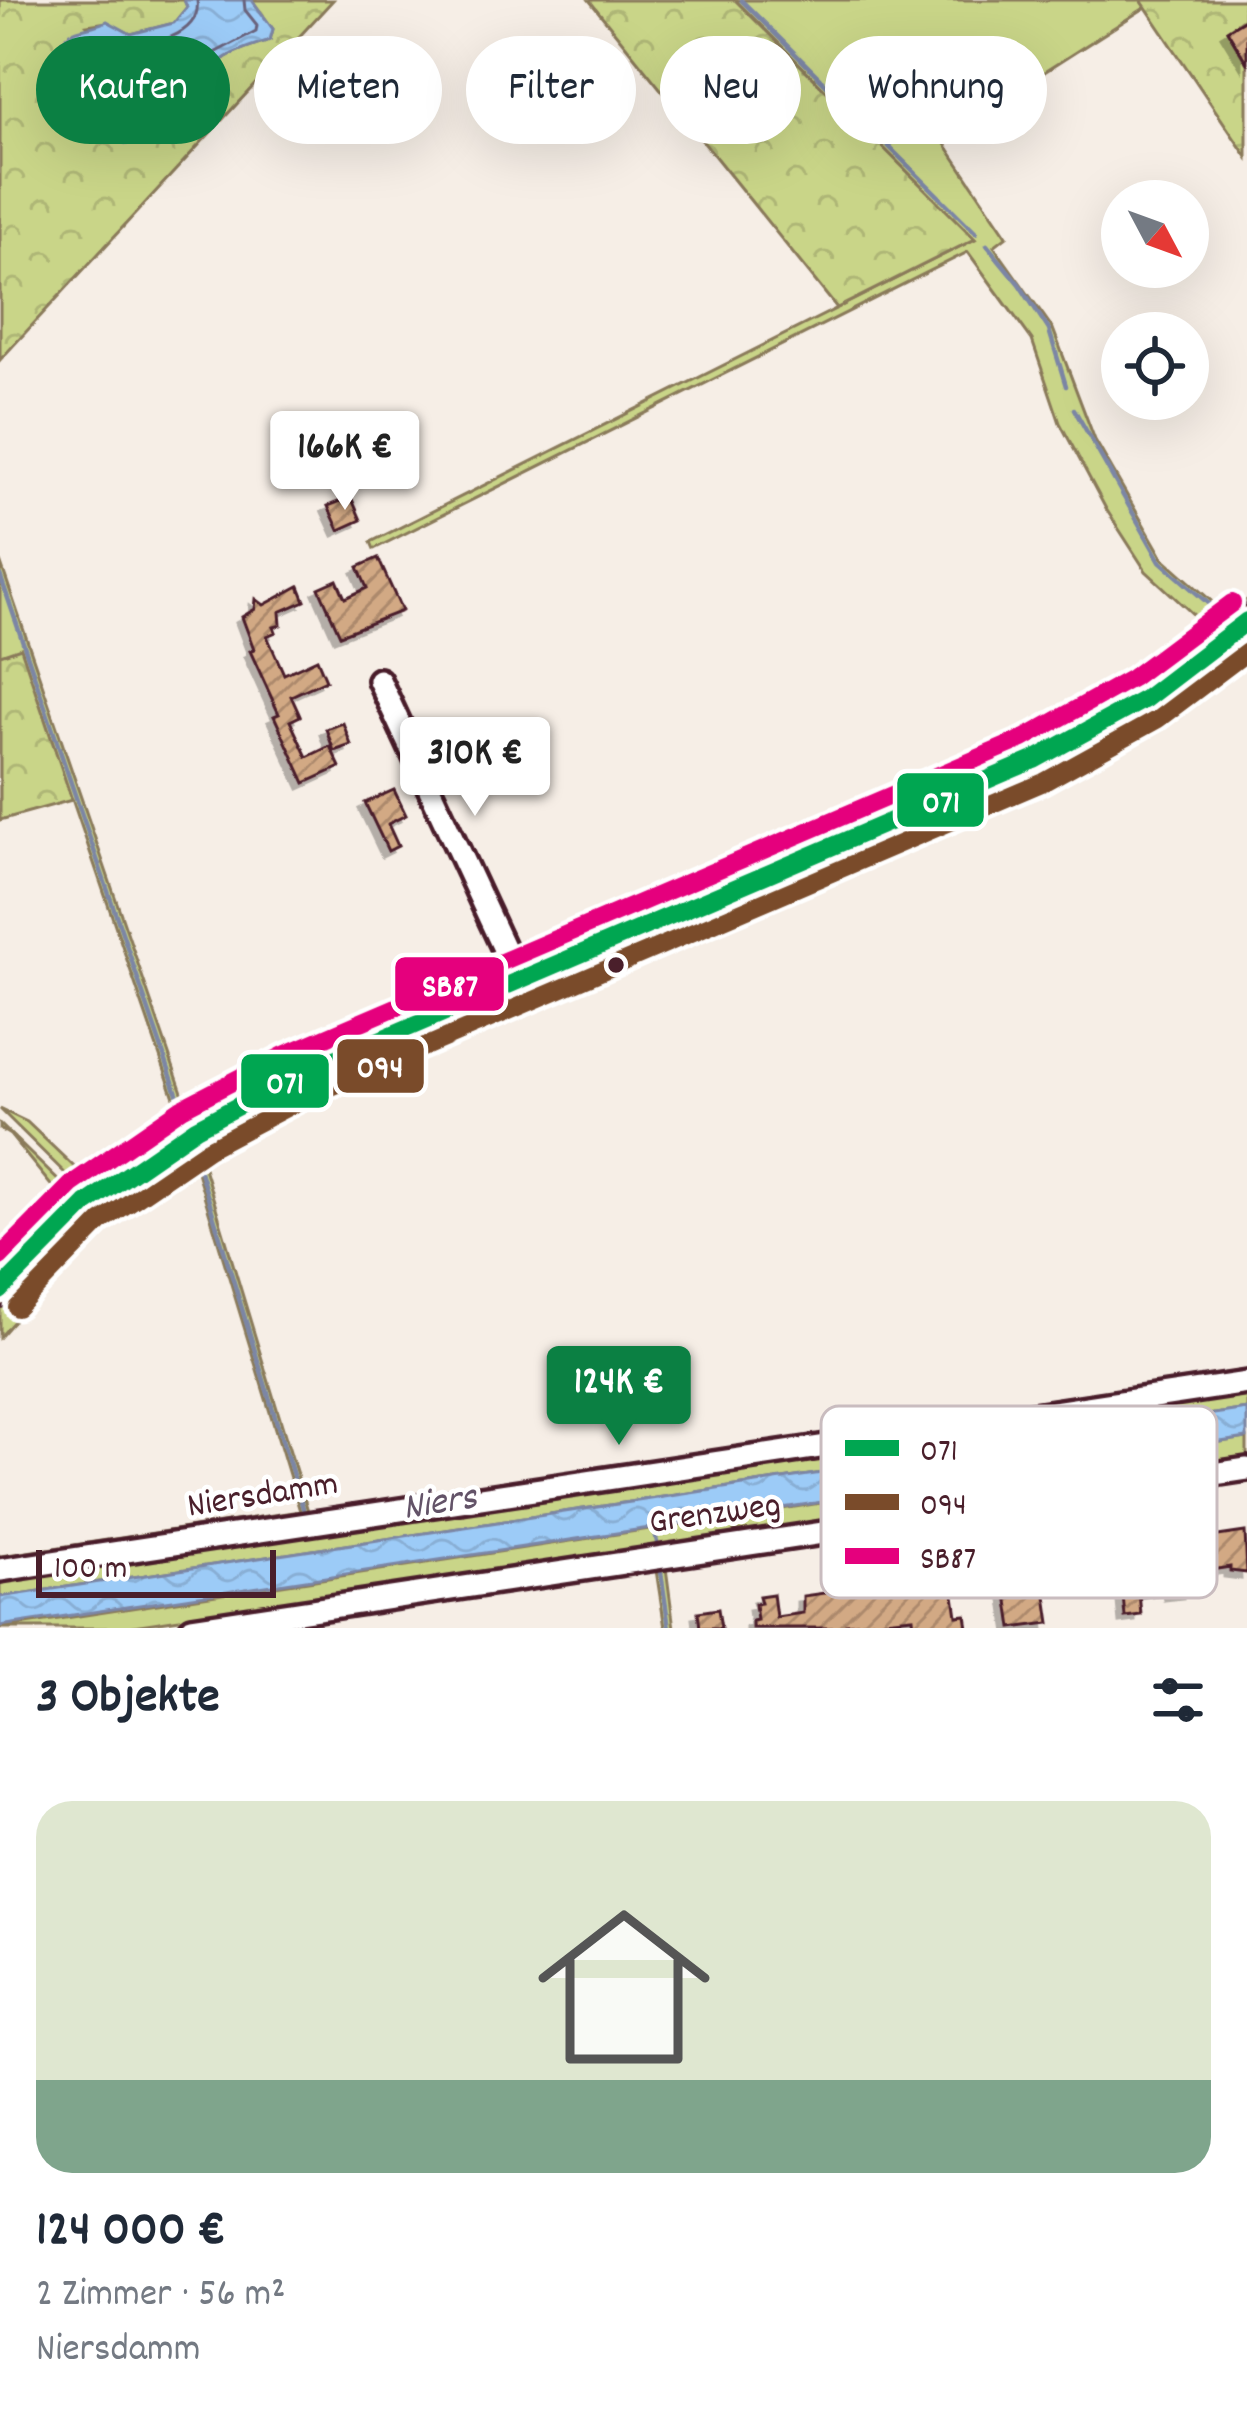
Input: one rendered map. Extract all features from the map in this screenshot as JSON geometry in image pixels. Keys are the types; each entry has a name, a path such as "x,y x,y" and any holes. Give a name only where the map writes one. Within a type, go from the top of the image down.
{"main road":[{"path":"0,1291 86,1204 196,1128 293,1077 1005,774 1120,717 1247,621"}],"street":[{"path":"380,680 518,982"},
{"name":"Niersdamm","path":"1094,1406 1247,1383"},
{"name":"Niersdamm","path":"0,1570 821,1447"},
{"name":"Grenzweg","path":"1217,1474 1247,1469"},
{"name":"Grenzweg","path":"192,1628 821,1533"}],"green space":[{"path":"0,0 184,0 187,7 174,23 131,34 107,22 87,25 98,36 36,36 36,144 200,144 0,360"},
{"path":"252,0 333,0 300,36 271,36 273,29"},
{"path":"589,0 735,0 771,36 660,36 660,88 636,58 636,36 618,36"},
{"path":"735,0 1141,0 1146,7 1047,70 1047,36 825,36 825,90 801,66 801,36 771,36"},
{"path":"1141,0 1244,0 1244,18 1227,30 1247,64 1247,157"},
{"path":"254,45 254,85 230,111 230,55"},
{"path":"801,66 825,90 825,144 880,144 975,239 837,308 705,144 801,144"},
{"path":"880,144 945,144 1007,236 994,246 1053,329 1095,440 1163,558 1225,613 1247,600 1247,614 1231,629 1219,619 1207,627 1146,571 1060,423 1032,340 968,252 374,549 371,542 975,239"},
{"path":"0,561 188,1110 231,1083 507,966 502,977 89,1190 79,1187 0,1109 27,1122 88,1180 180,1115 72,799 0,819"},
{"path":"21,648 72,800 0,820 0,655"},
{"path":"602,964 606,979 329,1095 201,1158 308,1511 821,1434 821,1473 0,1597 0,1556 300,1511 194,1162 92,1244 0,1337 0,1306 92,1216 193,1144 303,1085 533,987"},
{"path":"0,1124 71,1193 71,1205 0,1270 0,1256 63,1200"},
{"path":"1247,1370 1247,1409 1217,1414 1217,1406 1007,1406"},
{"path":"1247,1438 1247,1458 1217,1463 1217,1443"},
{"path":"821,1503 821,1522 120,1628 0,1628"},
{"path":"666,1568 674,1628 665,1628 656,1570"}],"water":[{"path":"184,0 252,0 273,29 271,36 254,36 254,46 230,56 230,36 68,36 107,21 131,34 174,23 187,7"},
{"path":"1247,1409 1247,1438 1217,1443 1217,1414"},
{"path":"821,1473 821,1502 0,1626 0,1597"}],"building":[{"path":"1247,18 1247,63 1227,30"},
{"path":"351,497 361,520 339,530 328,506"},
{"path":"378,558 402,611 340,635 319,588 337,580 345,598 367,588 358,567"},
{"path":"299,586 305,601 280,612 281,625 267,636 284,674 317,659 326,680 291,696 300,716 290,721 307,757 330,746 340,767 305,783 274,716 279,714 250,651 254,649 242,617 255,609 256,599 264,605"},
{"path":"343,723 351,745 334,751 326,729"},
{"path":"394,790 406,815 388,824 398,846 388,851 365,803"},
{"path":"1245,1532 1247,1573 1230,1571 1230,1567 1217,1569 1217,1536"},
{"path":"773,1594 776,1617 803,1613 803,1596 954,1598 957,1616 966,1615 968,1628 914,1627 913,1617 846,1624 846,1628 752,1628 759,1596"},
{"path":"1008,1598 1046,1598 1050,1623 1012,1628"},
{"path":"1123,1598 1139,1598 1141,1615 1125,1617"},
{"path":"718,1609 721,1628 700,1628 698,1612"}],"waterway":[{"path":"741,0 976,233"},
{"path":"987,245 1049,330 1066,386"},
{"path":"1074,409 1160,561 1218,612"},
{"path":"0,575 182,1108"},
{"path":"198,1165 303,1508"},
{"path":"654,1525 657,1543"},
{"path":"661,1572 669,1628"}],"transit line":[{"name":"SB87","path":"0,1257 72,1184 182,1108 284,1055 1023,739 1132,678 1232,603"},
{"name":"071","path":"0,1291 86,1204 196,1128 293,1077 1034,760 1145,699 1247,621"},
{"name":"094","path":"17,1308 101,1222 208,1149 303,1099 1044,782 1158,719 1247,652"}],"water label":[{"name":"Niers","path":"440,1505"}]}
